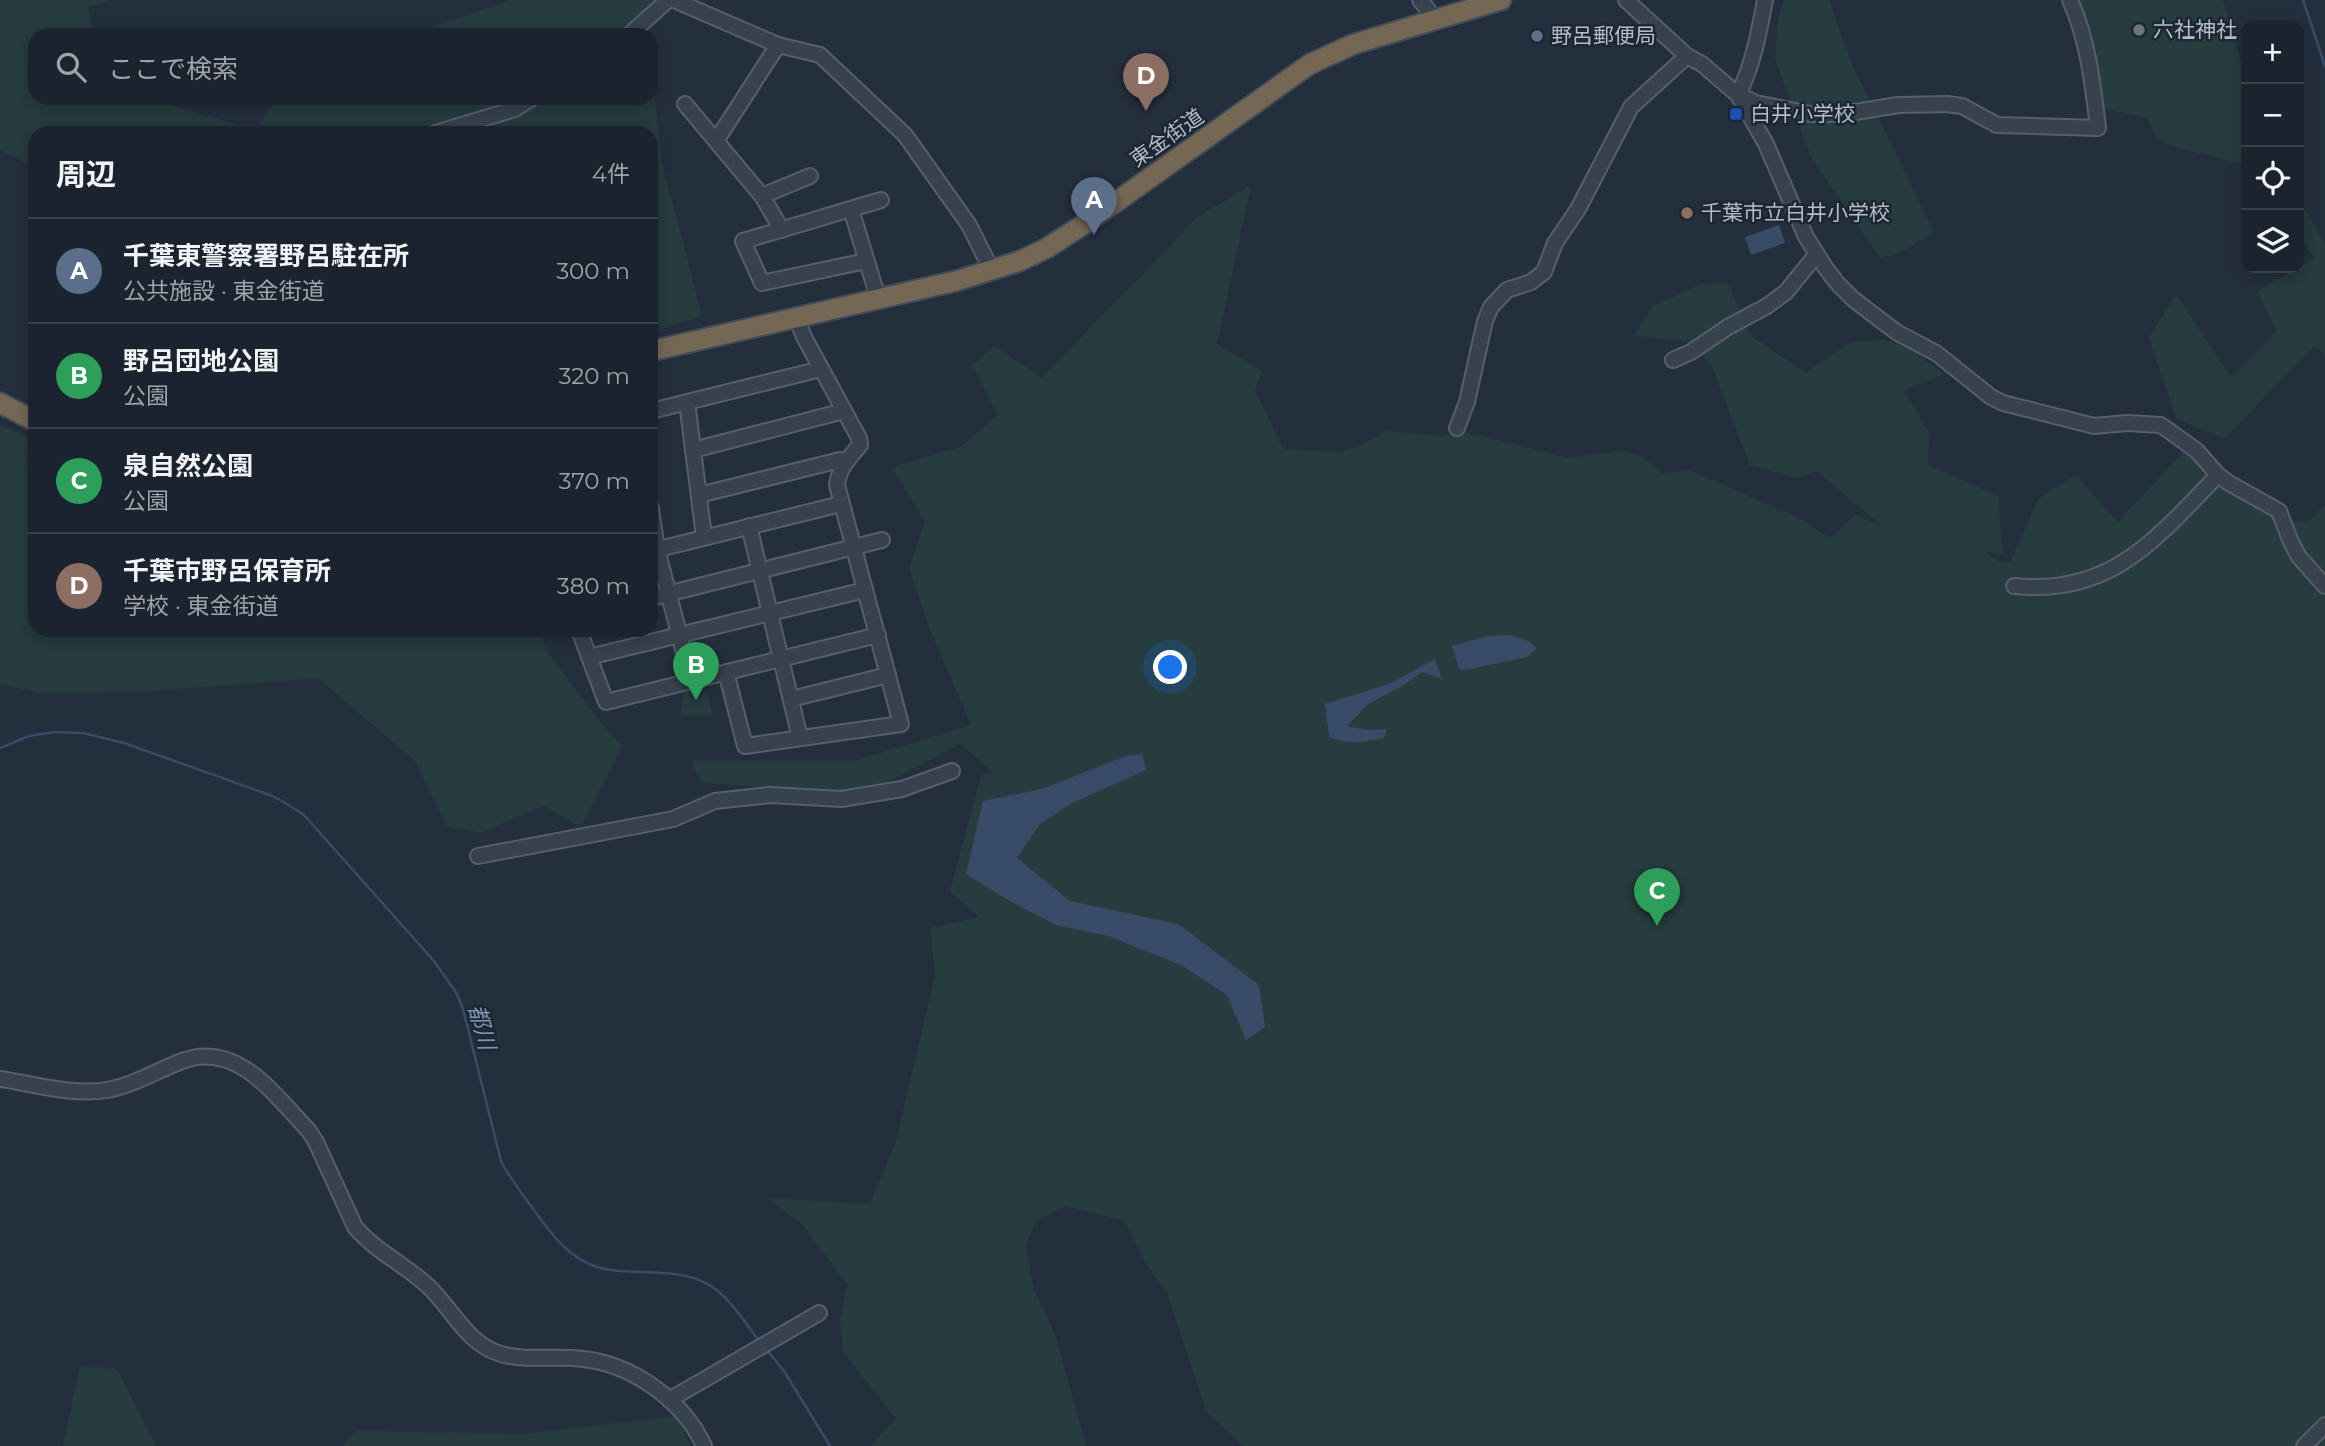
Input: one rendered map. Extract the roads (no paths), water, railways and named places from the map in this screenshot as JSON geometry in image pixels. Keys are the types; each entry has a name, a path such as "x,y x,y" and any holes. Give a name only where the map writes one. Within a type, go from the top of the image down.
{"highway":[{"name":"東金街道","path":"658,349 797,319 992,271 1020,261 1069,235 1310,64 1354,44 1501,0"},
{"path":"0,403 28,417"}],"street":[{"path":"637,28 668,0"},
{"path":"674,0 778,45 820,55 905,135 969,225 992,271"},
{"path":"1420,0 1429,11 1431,20"},
{"path":"1626,0 1687,56 1702,64 1738,95 1756,103 1810,114 1843,114 1898,105 1947,104 1962,106 1997,125 2098,128 2094,89 2085,46 2070,0"},
{"path":"1738,95 1746,80 1756,48 1765,0"},
{"path":"716,141 778,45"},
{"path":"1457,428 1467,402 1485,321 1491,307 1507,289 1531,282 1544,272 1555,243 1578,209 1631,107 1687,56"},
{"path":"1738,95 1766,144 1816,255 1853,299 1898,333 1937,353 1991,397 2003,403 2094,426 2127,423 2161,425 2197,451 2218,475 2279,511 2299,557 2325,586"},
{"path":"685,104 762,196 782,230"},
{"path":"458,126 521,105"},
{"path":"762,196 810,176"},
{"path":"866,261 762,283 743,241 881,200"},
{"path":"851,209 878,299"},
{"path":"1674,360 1767,306 1786,292 1816,255"},
{"path":"726,672 745,746 901,724 837,485 838,475 860,445 859,438 797,319"},
{"path":"658,409 821,369"},
{"path":"687,402 704,537"},
{"path":"693,450 844,411"},
{"path":"699,495 839,460 846,462"},
{"path":"2014,586 2040,589 2057,587 2088,580 2117,567 2164,531 2218,475"},
{"path":"658,549 841,504"},
{"path":"749,526 800,738"},
{"path":"658,596 882,540"},
{"path":"658,561 669,593 691,680"},
{"path":"589,657 865,590"},
{"path":"582,637 606,702 878,635"},
{"path":"791,699 888,675"},
{"path":"478,856 673,819 715,801 770,795 842,799 902,789 952,771"},
{"path":"0,1079 91,1091 136,1083 184,1060 200,1057 227,1058 253,1074 309,1131 355,1227 364,1238 430,1287 472,1337 498,1353 601,1362 636,1377 669,1400 687,1418 704,1446"},
{"path":"669,1400 819,1313"},
{"path":"2304,1446 2325,1425"}],"water":[{"path":"1779,225 1785,243 1751,255 1745,237"},
{"path":"1511,635 1528,641 1537,648 1527,657 1459,669 1452,646 1488,636"},
{"path":"1435,659 1442,679 1422,672 1368,704 1347,726 1367,730 1387,729 1384,738 1350,742 1329,737 1325,704 1389,684"},
{"path":"1142,754 1146,770 1072,803 1040,824 1017,858 1070,901 1178,924 1259,985 1265,1027 1246,1040 1227,995 1181,965 1108,936 1056,925 966,874 983,801 1042,789 1126,756"}],"waterway":[{"path":"2303,0 2325,66"},
{"name":"都川","path":"0,748 29,736 54,732 83,733 124,743 270,795 304,815 434,961 457,994 501,1161 555,1238 574,1255 597,1267 681,1275 707,1284 730,1303 760,1342"},
{"name":"都川","path":"766,1349 784,1371 830,1446"}],"place":[{"name":"六社神社","path":"2139,30"},
{"name":"野呂郵便局","path":"1537,36"},
{"name":"千葉市野呂保育所","path":"1146,111"},
{"name":"白井小学校","path":"1736,114"},
{"name":"千葉市立白井小学校","path":"1687,213"},
{"name":"千葉東警察署野呂駐在所","path":"1094,235"},
{"name":"野呂団地公園","path":"696,700"},
{"name":"泉自然公園","path":"1657,926"}]}
